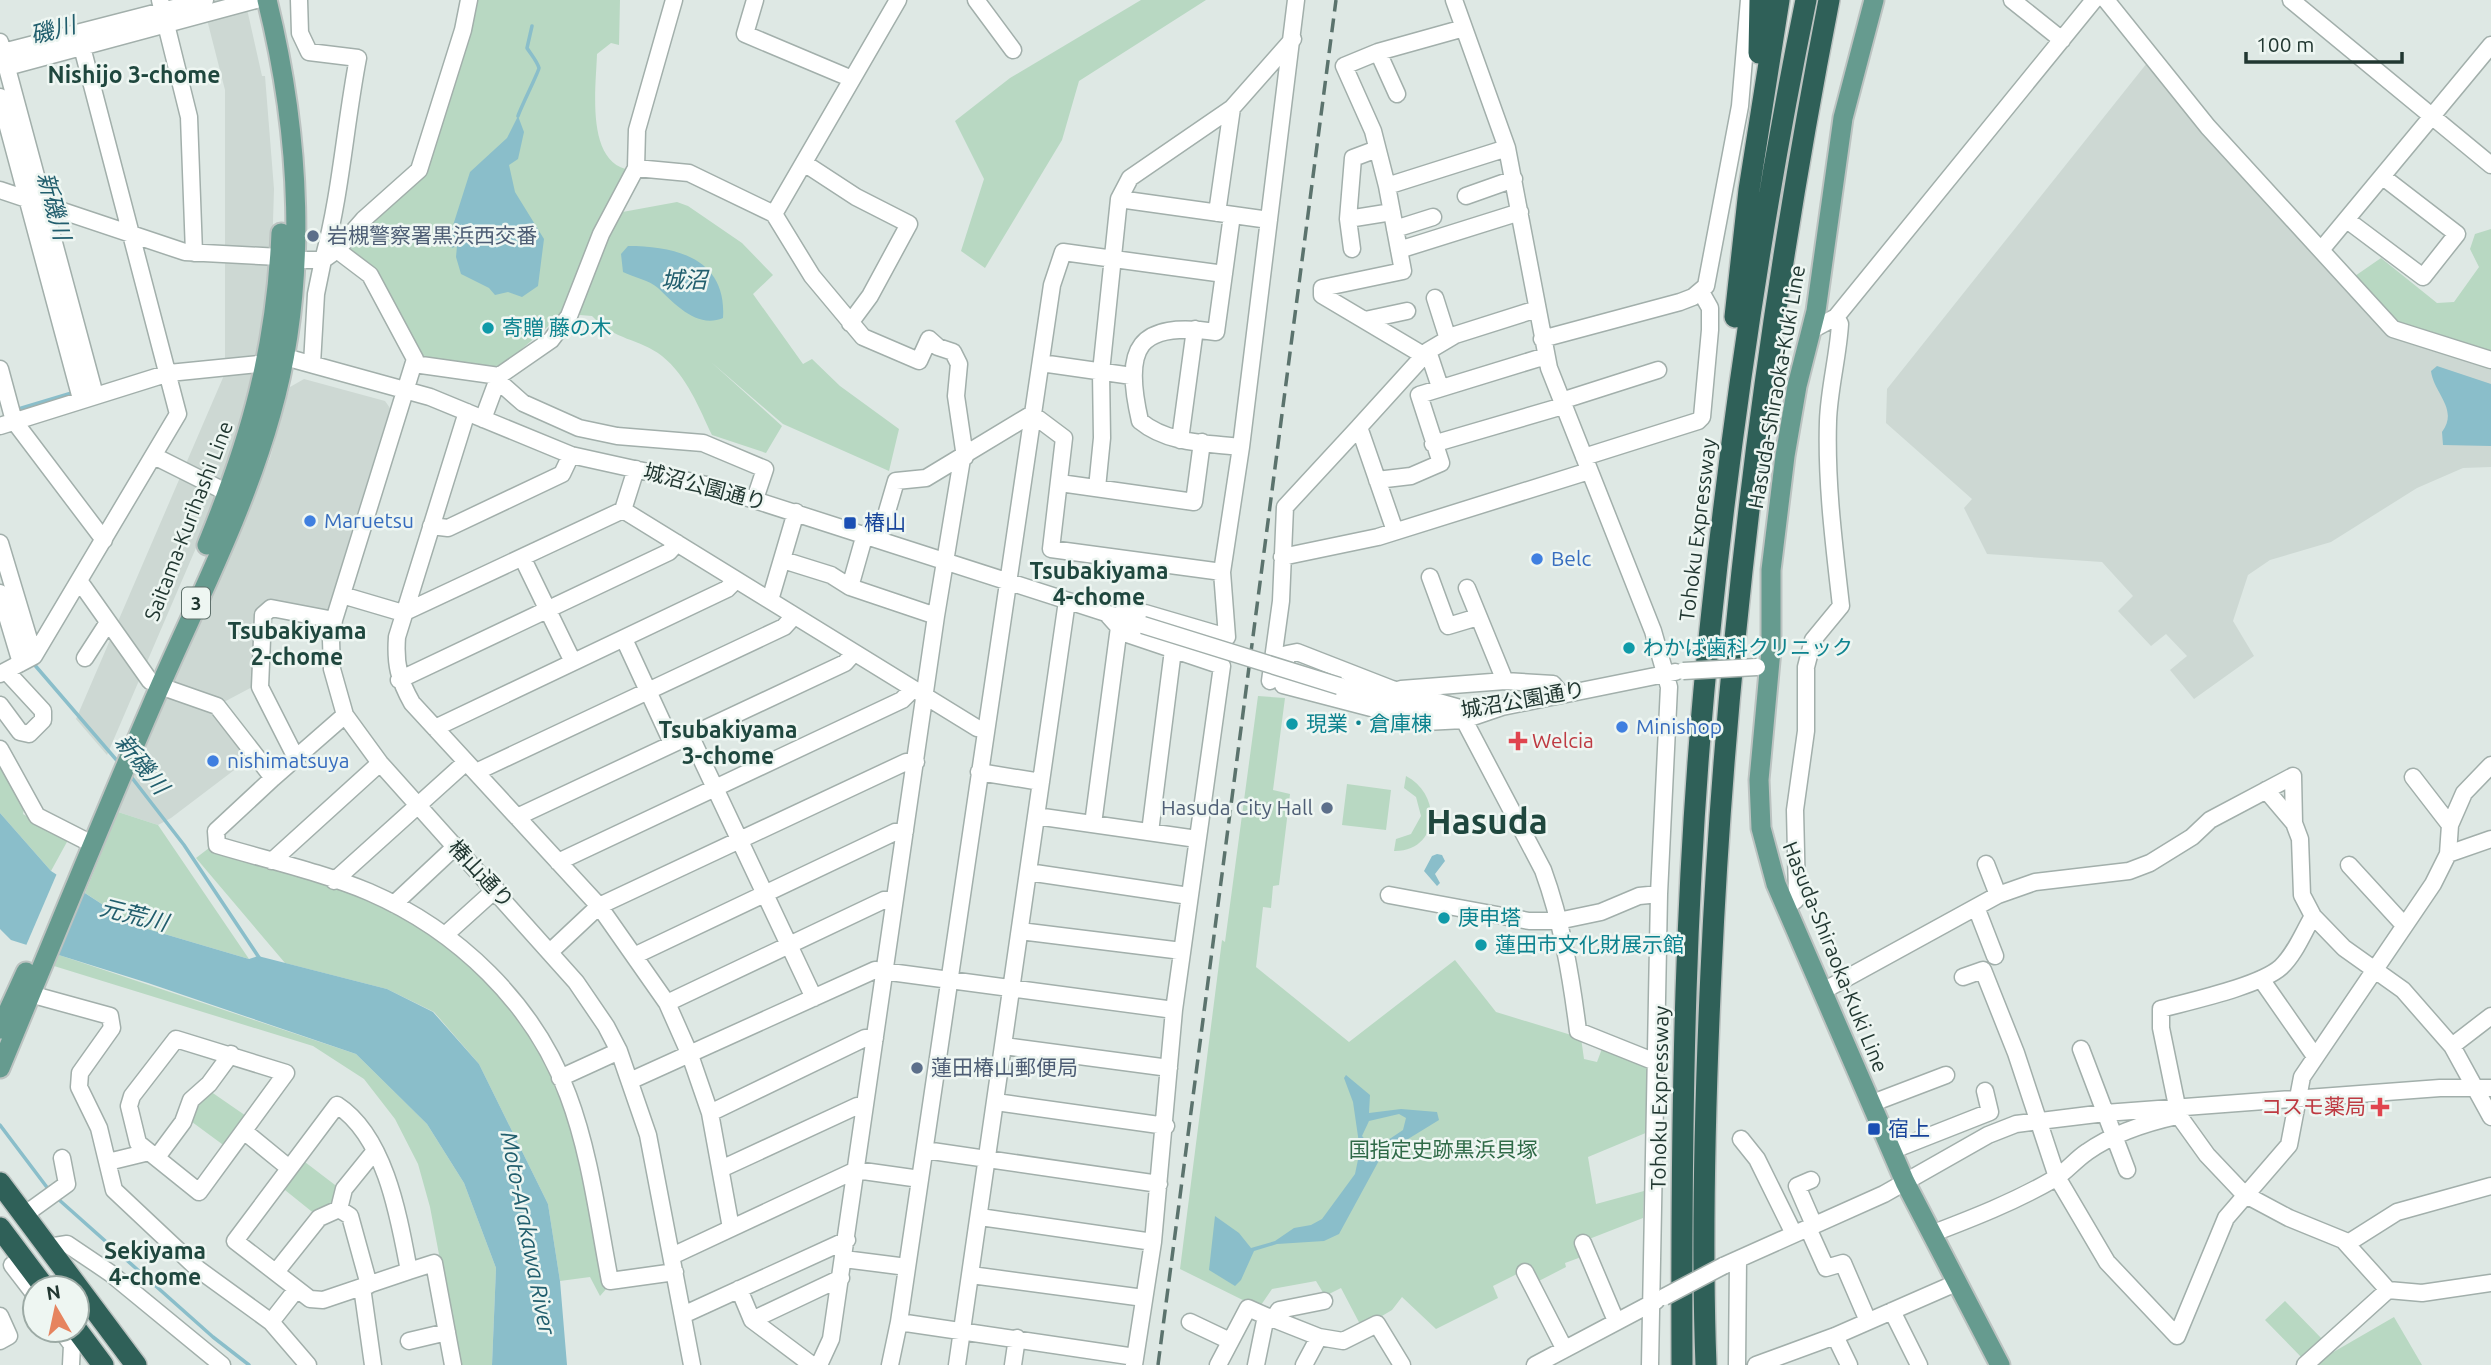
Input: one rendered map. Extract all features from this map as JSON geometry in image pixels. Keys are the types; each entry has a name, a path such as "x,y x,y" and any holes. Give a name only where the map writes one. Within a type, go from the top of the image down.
{"highway":[{"path":"1760,0 1760,108"},
{"path":"1728,480 1730,367 1760,108 1779,0"},
{"name":"Tohoku Expressway","path":"1682,1365 1685,1015 1710,624 1757,262 1806,0"},
{"path":"1706,1365 1708,1037 1720,798 1734,632 1776,301 1829,0"},
{"path":"0,1183 136,1365"},
{"path":"0,1204 52,1274"},
{"path":"0,1228 12,1265"},
{"path":"91,1333 103,1354 119,1365"}],"main road":[{"name":"Saitama-Kurihashi Line","path":"256,0 275,87 282,144 287,258"},
{"name":"Saitama-Kurihashi Line","path":"0,1029 36,963 155,683 255,466 276,360 287,258 288,98 267,0"},
{"name":"Hasuda-Shiraoka-Kuki Line","path":"1874,0 1843,118 1812,330 1792,411 1775,532 1763,667 1759,811 1767,856 1786,907 1870,1104 1905,1182 2000,1365"},
{"name":"Saitama-Kurihashi Line","path":"155,683 276,360"},
{"name":"Saitama-Kurihashi Line","path":"0,1068 30,994 36,963"}],"street":[{"path":"3,54 205,0"},
{"path":"3,54 82,47 163,11 256,0"},
{"path":"299,0 300,33 309,52 358,58 347,117 335,216 316,294 312,364"},
{"path":"0,190 194,253 323,260 337,250 364,219 419,170 463,30 469,0"},
{"path":"483,419 498,378 551,340 569,316 601,234 636,168 637,130 674,0"},
{"path":"755,0 746,34 852,79"},
{"path":"774,214 898,0"},
{"path":"976,0 1013,50"},
{"path":"1106,613 1145,613 1227,637 1222,572 1241,447 1296,0"},
{"path":"1454,0 1507,148 1546,356 1666,672 1669,703 1659,894 1657,1300 1650,1365"},
{"path":"1542,339 1680,302 1701,292 1708,281 1715,232 1736,134 1744,79 1749,0"},
{"path":"2012,0 2062,40"},
{"path":"1812,330 1836,317 2094,0"},
{"path":"2106,0 2208,127 2393,330 2491,360"},
{"path":"2291,0 2491,165"},
{"path":"163,11 189,117 194,253"},
{"path":"1440,387 1426,353 1322,295 1322,288 1403,271 1387,186 1373,131 1344,66 1378,52 1464,28"},
{"path":"1097,488 1102,438 1101,372 1119,200 1130,178 1232,108 1293,39"},
{"path":"2321,250 2491,45"},
{"path":"15,666 80,582 178,414 82,47"},
{"path":"1378,52 1397,94"},
{"path":"3,54 45,206 88,397"},
{"path":"0,97 27,199 88,397"},
{"path":"1232,108 1224,214 1224,274 1216,332 1195,329 1155,332 1137,350 1132,376 1140,421 1155,433 1180,440 1241,447"},
{"path":"1387,186 1507,148"},
{"path":"1352,249 1348,219 1353,158 1377,149"},
{"path":"804,163 856,197 909,224 870,296 850,323"},
{"path":"636,168 689,173 774,214 812,276 863,337 919,361 929,339 938,347 953,352 959,364 956,396 963,458 936,616 918,693 916,762 841,1278 831,1339 819,1365"},
{"path":"2347,220 2423,277 2457,234 2383,177"},
{"path":"1466,196 1514,179"},
{"path":"1119,200 1269,220"},
{"path":"1348,219 1392,212"},
{"path":"1399,250 1520,212"},
{"path":"1395,229 1433,217"},
{"path":"337,250 370,275 413,354 414,364 498,378 523,403 579,428 617,436 703,443 765,469 755,499"},
{"path":"890,1365 900,1322 1052,285 1063,252 1224,274"},
{"path":"1282,557 1395,531 1586,464 1698,421 1702,417 1710,330 1710,308 1701,292"},
{"path":"1436,298 1448,339"},
{"path":"1270,681 1281,601 1285,507 1426,353 1448,339 1537,309"},
{"path":"1364,320 1407,311"},
{"path":"1786,907 1797,900 1795,810 1805,731 1807,667 1813,640 1841,606 1829,497 1827,451 1828,418 1840,324 1836,317"},
{"path":"1180,440 1195,329"},
{"path":"1377,480 1411,476 1441,463 1419,395 1546,356"},
{"path":"9,417 169,373 276,360"},
{"name":"城沼公園通り","path":"276,360 312,364 407,390 571,455 755,499 1143,625 1421,709 1469,716 1666,672 1763,667"},
{"path":"1041,363 1132,376"},
{"name":"椿山通り","path":"414,364 334,620 331,640 332,669 345,715 380,763 551,951 584,993 619,1051 632,1080 648,1135 692,1365"},
{"path":"0,369 9,417 104,540"},
{"path":"1433,444 1562,404 1658,370"},
{"path":"467,412 403,612 395,659 399,680 412,703 599,906 636,955 667,1003 690,1055 710,1113 732,1228"},
{"path":"1032,414 1064,438 1051,549 1222,572"},
{"path":"850,587 896,481 926,478 1032,414"},
{"path":"1359,427 1395,531"},
{"path":"1060,483 1194,502 1202,442"},
{"path":"431,526 448,528 562,474 571,455"},
{"path":"154,456 228,493"},
{"path":"342,595 403,612 523,559 623,510 636,469"},
{"path":"623,510 918,693 977,728 985,729"},
{"path":"770,600 796,512"},
{"path":"0,543 15,666"},
{"path":"399,680 669,552 677,543"},
{"path":"523,559 573,662"},
{"path":"783,560 831,575 850,587 936,616"},
{"path":"1430,578 1448,626 1479,617"},
{"path":"435,728 727,589 736,580"},
{"path":"80,582 107,624 155,683 217,706 273,778"},
{"path":"1467,588 1505,681"},
{"path":"0,593 15,666 43,711 43,720 30,734 20,732 0,705"},
{"path":"957,1365 1067,601"},
{"path":"295,757 260,687 263,615 271,608 334,620"},
{"path":"900,1322 1079,1348 1134,1361 1153,1242 1166,1126 1174,1010 1222,666 1124,633 1106,613"},
{"path":"334,881 418,805 471,767 648,691 784,627 794,616"},
{"path":"85,658 107,624"},
{"path":"1093,824 1119,627"},
{"path":"624,639 672,743"},
{"path":"1150,832 1173,650"},
{"path":"1469,716 1426,722 1283,685 1287,654 1297,652 1469,716 1543,870 1568,959 1578,1031 1658,1063"},
{"path":"517,817 845,663 854,653"},
{"path":"1392,689 1505,681 1553,684 1562,695"},
{"path":"558,862 918,693"},
{"path":"345,715 295,757 216,831 217,845 334,881 394,904 445,935 494,977 530,1021 568,1094 584,1151 610,1281 674,1264 732,1228 856,1170 920,1179"},
{"path":"690,735 814,998"},
{"path":"0,749 37,816 85,847"},
{"path":"551,951 599,906 906,762 916,762"},
{"path":"272,861 380,763"},
{"path":"1963,977 1983,970 2039,1119 2057,1177 2108,1262 2177,1336 2226,1218 2289,1145 2302,1077 2314,1055 2355,1002 2373,970 2433,884 2448,854 2450,825 2464,793 2491,765"},
{"path":"979,772 1041,782"},
{"path":"1823,991 1998,895 2035,882 2129,872 2150,863 2192,837 2210,820 2293,776 2294,823 2300,839 2302,895 2313,916 2344,948 2403,990 2484,1088 2491,1117"},
{"path":"2413,777 2450,825"},
{"path":"2266,790 2294,823"},
{"path":"1036,816 1197,839"},
{"path":"636,955 895,832 905,831"},
{"path":"2448,854 2491,839"},
{"path":"394,904 456,846"},
{"path":"1986,864 1998,895"},
{"path":"2349,865 2404,925"},
{"path":"1028,872 1189,897"},
{"path":"445,935 496,889"},
{"path":"1389,895 1529,921 1558,921 1601,912 1639,896 1659,894"},
{"path":"667,1003 884,900 895,899"},
{"path":"1976,907 1995,957"},
{"path":"2313,916 2291,955 2279,969 2261,979 2161,1009 2161,1028 2179,1112 2207,1155 2244,1194 2289,1218 2348,1243 2388,1290 2422,1293 2491,1283"},
{"path":"1020,931 1182,951"},
{"path":"632,1080 875,970 1012,986 1174,1010"},
{"path":"2261,979 2314,1055"},
{"path":"30,994 110,1016 112,1028 80,1073 79,1087 99,1128 114,1190 198,1269 271,1322 308,1365"},
{"path":"2452,1046 2491,1016"},
{"path":"710,1113 865,1038 875,1038"},
{"path":"176,1039 286,1073 245,1132 198,1192 138,1143 129,1106 132,1096 176,1039"},
{"path":"1004,1046 1169,1068"},
{"path":"2081,1049 2127,1170"},
{"path":"560,1078 619,1051"},
{"path":"108,1162 153,1155 183,1122 191,1100 209,1084 231,1054"},
{"path":"1870,1104 1946,1075"},
{"path":"1535,1365 1723,1266 1905,1182 1988,1135 2016,1124 2039,1119 2105,1113 2179,1112 2297,1100 2484,1088"},
{"path":"1891,1151 1990,1112 1985,1091"},
{"path":"996,1102 1166,1126"},
{"path":"409,1271 399,1217 387,1178 348,1112 337,1105 235,1241 310,1299 323,1300 434,1264 453,1365"},
{"path":"721,1169 857,1106 864,1106"},
{"path":"1931,1234 2007,1205 2057,1177 2087,1152 2113,1137 2179,1112"},
{"path":"245,1132 289,1168"},
{"path":"1741,1139 1805,1229 1826,1268 1843,1262 1868,1321"},
{"path":"925,1150 1159,1184"},
{"path":"339,1209 344,1189 374,1152"},
{"path":"24,1215 67,1184 62,1158"},
{"path":"1805,1229 1797,1186 1811,1180"},
{"path":"2348,1243 2397,1212 2491,1186"},
{"path":"276,1272 319,1218 339,1209"},
{"path":"339,1209 350,1216 366,1286 373,1365"},
{"path":"980,1217 1153,1242"},
{"path":"683,1315 847,1240"},
{"path":"1583,1243 1616,1321"},
{"path":"48,1247 67,1244 110,1273 222,1365"},
{"path":"844,1259 907,1267"},
{"path":"1737,1365 1738,1259"},
{"path":"1525,1272 1564,1348"},
{"path":"971,1275 1144,1298"},
{"path":"752,1320 841,1278"},
{"path":"1756,1365 1835,1336 1956,1283"},
{"path":"739,1289 752,1320 789,1358 812,1365"},
{"path":"271,1322 296,1290"},
{"path":"2305,1365 2388,1290"},
{"path":"1256,1365 1270,1317 1279,1310 1324,1301"},
{"path":"1218,1365 1248,1308 1319,1337 1343,1341 1377,1324 1402,1365"},
{"path":"1892,1311 1919,1365"},
{"path":"0,1316 9,1336 0,1341"},
{"path":"1190,1322 1230,1341"},
{"path":"409,1341 447,1332"},
{"path":"1835,1336 1849,1365"},
{"path":"1304,1365 1319,1337"},
{"path":"1013,1365 1017,1338"},
{"path":"71,1344 71,1365"},
{"path":"1076,1365 1079,1348"}],"shaded area":[{"path":"202,0 245,0 262,76 265,76 274,189 272,254 260,349 235,448 211,513 107,755 76,719 225,373 225,90"},
{"path":"2147,63 2394,336 2491,366 2491,467 2463,468 2417,488 2331,542 2270,560 2248,575 2233,621 2254,656 2194,699 2170,670 2187,656 2166,634 2151,646 2118,611 2133,596 2102,562 1987,554 1964,508 1972,499 1886,423 1887,389"},
{"path":"304,379 385,401 390,408 326,615 261,604 256,685 222,703 258,752 158,825 118,812 270,458 290,387"}],"green space":[{"path":"473,0 620,0 619,45 611,43 597,54 596,122 606,154 616,165 631,170 618,190 560,316 500,368 492,370 423,359 384,287 349,250 349,244 423,173"},
{"path":"1141,0 1206,0 1079,81 1062,140 985,268 961,251 984,179 955,121 1010,78"},
{"path":"677,202 688,206 742,243 773,275 753,294 803,364 812,359 840,386 899,429 889,471 783,424 711,362 782,426 766,453 712,435 697,403 671,364 653,350 609,330 592,316 580,315 574,310 617,213"},
{"path":"2491,229 2491,353 2400,325 2355,276 2381,258 2437,303 2454,302 2479,267 2470,249 2475,234"},
{"name":"国指定史跡黒浜貝塚","path":"1258,696 1285,698 1273,790 1290,794 1279,885 1273,886 1271,908 1263,907 1256,967 1349,1042 1455,960 1496,1012 1581,1038 1584,1059 1597,1062 1603,1046 1649,1064 1648,1132 1588,1157 1596,1204 1644,1191 1643,1218 1584,1241 1584,1256 1565,1263 1566,1267 1535,1283 1527,1269 1493,1286 1498,1298 1436,1329 1402,1297 1392,1310 1362,1328 1341,1288 1325,1296 1316,1281 1272,1289 1259,1308 1180,1269 1222,940 1225,942"},
{"path":"0,759 25,804 23,814 68,840 51,871 0,813"},
{"path":"1406,776 1418,785 1426,796 1431,821 1420,842 1409,849 1394,851 1396,839 1411,834 1421,816 1416,797 1404,788"},
{"path":"1347,784 1391,790 1386,830 1342,825"},
{"path":"118,812 158,825 249,959 134,925 85,893"},
{"path":"209,848 332,883 401,914 458,954 485,977 509,1003 548,1060 570,1115 588,1188 607,1288 600,1296 590,1277 560,1281 548,1204 479,1064 434,1012 387,989 285,963 196,858"},
{"path":"59,955 356,1054 427,1124 464,1183 496,1268 492,1365 460,1365 430,1207 418,1164 395,1119 364,1079 313,1046 54,966"},
{"path":"207,1089 249,1118 226,1147 188,1119"},
{"path":"301,1159 339,1188 332,1205 316,1215 280,1186"},
{"path":"2285,1301 2324,1341 2304,1360 2265,1320"},
{"path":"2394,1317 2422,1365 2311,1365"}],"water":[{"path":"518,116 524,132 518,159 509,165 515,192 544,239 538,286 522,297 508,292 495,295 489,288 461,274 456,257 457,246 452,248 449,238 470,172 507,138"},
{"name":"城沼","path":"628,246 681,253 708,269 717,282 722,298 723,318 713,321 695,318 654,285 623,272 621,254"},
{"path":"2437,366 2491,384 2491,446 2443,445 2442,432 2448,416 2431,371"},
{"name":"Moto-Arakawa River","path":"0,813 51,871 134,925 249,959 258,956 387,989 433,1012 479,1064 548,1204 560,1281 567,1365 492,1365 496,1268 464,1183 427,1124 356,1054 148,983 11,940 0,929"},
{"path":"1442,855 1445,861 1435,874 1440,883 1437,886 1424,871 1432,856"},
{"path":"1346,1075 1370,1095 1369,1113 1401,1109 1437,1112 1439,1120 1382,1155 1339,1234 1324,1241 1277,1244 1254,1251 1241,1280 1235,1286 1209,1270 1215,1216 1239,1233 1251,1248 1275,1241 1294,1228 1311,1225 1322,1219 1355,1174 1360,1150 1353,1102 1344,1078","holes":["1399,1114 1406,1118 1403,1130 1385,1142 1370,1145 1362,1136 1369,1121"]}],"pier":[{"path":"58,871 85,889 56,958 25,948"}],"waterway":[{"path":"518,116 539,68 527,48 532,26"},
{"name":"新磯川","path":"15,410 75,392"},
{"name":"新磯川","path":"33,663 119,763"},
{"name":"新磯川","path":"129,774 184,845 260,959"},
{"path":"0,1125 49,1190"},
{"path":"57,1198 213,1337 249,1365"}],"railway":[{"path":"1158,1365 1336,0"}],"place":[{"name":"岩槻警察署黒浜西交番","path":"313,236"},
{"name":"寄贈 藤の木","path":"488,328"},
{"name":"Maruetsu","path":"310,521"},
{"name":"椿山","path":"850,523"},
{"name":"Belc","path":"1537,559"},
{"name":"わかば歯科クリニック","path":"1629,648"},
{"name":"現業・倉庫棟","path":"1292,724"},
{"name":"Minishop","path":"1622,727"},
{"name":"Welcia","path":"1518,741"},
{"name":"nishimatsuya","path":"213,761"},
{"name":"Hasuda City Hall","path":"1327,808"},
{"name":"庚申塔","path":"1444,918"},
{"name":"蓮田市文化財展示館","path":"1481,945"},
{"name":"蓮田椿山郵便局","path":"917,1068"},
{"name":"コスモ薬局","path":"2380,1107"},
{"name":"宿上","path":"1874,1129"}],"district":[{"name":"Nishijo 3-chome","path":"134,75"},
{"name":"Tsubakiyama 4-chome","path":"1099,584"},
{"name":"Tsubakiyama 2-chome","path":"297,644"},
{"name":"Tsubakiyama 3-chome","path":"728,743"},
{"name":"Hasuda","path":"1487,822"},
{"name":"Sekiyama 4-chome","path":"155,1264"}],"water label":[{"name":"磯川","path":"53,30"},
{"name":"元荒川","path":"134,915"}]}
